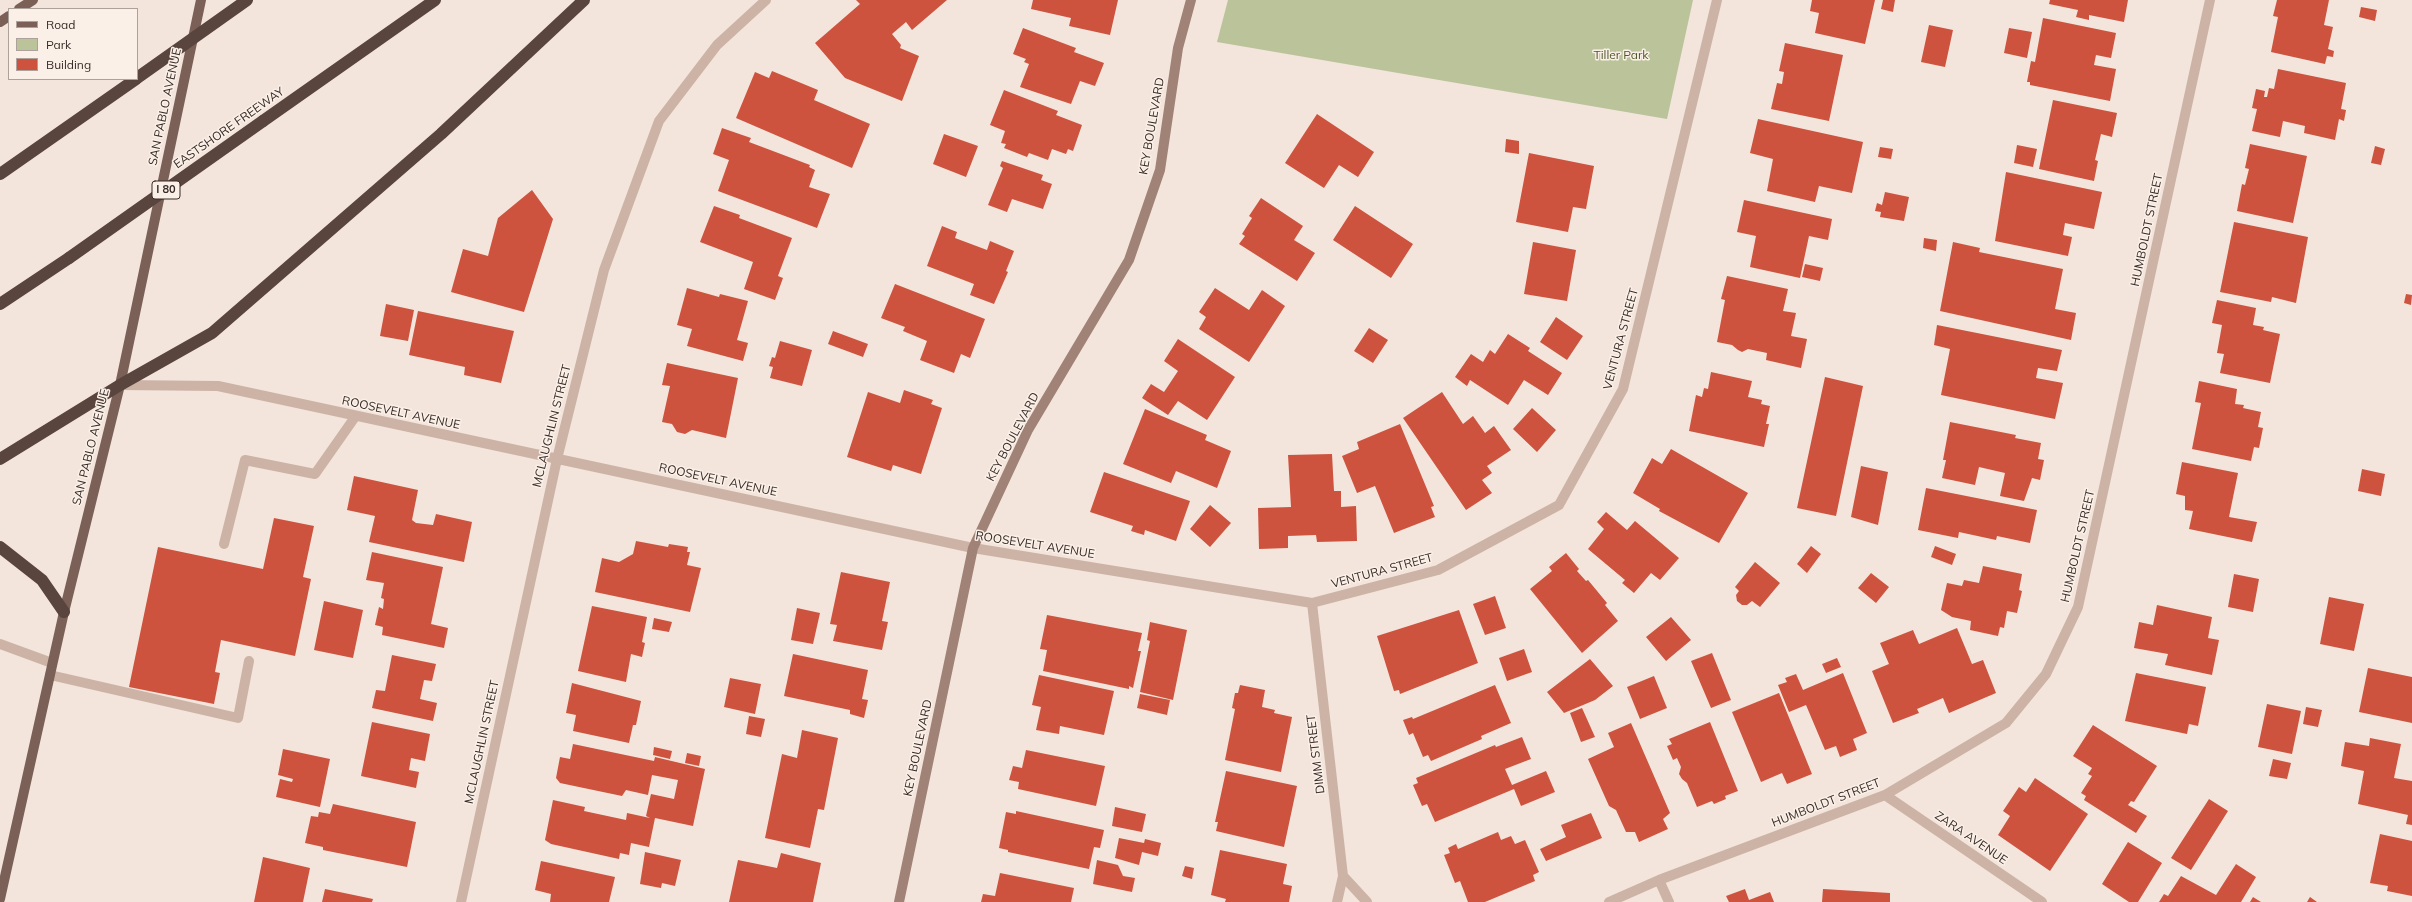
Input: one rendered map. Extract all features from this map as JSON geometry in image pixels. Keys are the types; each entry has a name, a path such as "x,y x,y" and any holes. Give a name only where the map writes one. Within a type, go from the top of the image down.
{"highway":[{"path":"138,78 247,0"},
{"name":"EASTSHORE FREEWAY","path":"0,304 69,258 434,0"},
{"path":"0,459 120,385 212,333 441,134 584,0"},
{"path":"0,174 135,80"},
{"path":"0,546 42,580 64,612"}],"main road":[{"path":"21,8 33,0"},
{"name":"SAN PABLO AVENUE","path":"0,899 52,663 120,385 201,0"}],"street":[{"name":"MCLAUGHLIN STREET","path":"462,902 557,459 604,270 659,121 717,45 766,0"},
{"name":"KEY BOULEVARD","path":"899,902 973,548 1028,430 1129,260 1160,170 1178,48 1191,0"},
{"name":"VENTURA STREET","path":"1312,603 1438,570 1559,505 1623,389 1717,0"},
{"name":"HUMBOLDT STREET","path":"1609,902 1659,880 1885,796 2006,723 2046,674 2078,607 2210,0"},
{"name":"ROOSEVELT AVENUE","path":"120,385 218,386 355,417 973,548 1312,603"},
{"path":"224,544 245,460 315,474 355,417"},
{"name":"DIMM STREET","path":"1312,603 1343,876 1337,902"},
{"path":"0,644 52,663"},
{"path":"50,676 238,718 249,661"},
{"name":"ZARA AVENUE","path":"1885,796 2042,902"},
{"path":"1343,876 1367,902"},
{"path":"1659,880 1669,902"}],"green space":[{"name":"Tiller Park","path":"1228,0 1693,0 1667,119 1217,42"}],"building":[{"path":"856,0 947,0 912,30 906,22 892,34 901,45 900,48 919,56 902,101 845,78 815,43 860,4"},
{"path":"1033,0 1118,0 1110,35 1069,26 1071,18 1031,9"},
{"path":"1812,0 1875,0 1865,44 1815,33 1819,13 1810,11"},
{"path":"1883,0 1895,0 1893,12 1881,9"},
{"path":"2050,0 2128,0 2124,22 2089,15 2089,20 2076,17 2078,10 2049,4"},
{"path":"2277,0 2329,0 2324,25 2333,27 2328,49 2334,51 2333,57 2327,56 2325,64 2271,52 2278,17 2273,16"},
{"path":"2361,7 2377,10 2375,21 2359,17"},
{"path":"2043,18 2116,33 2111,58 2096,55 2094,65 2116,69 2110,101 2030,85 2030,82 2027,82 2031,61 2035,62"},
{"path":"1929,25 1953,30 1945,67 1921,62"},
{"path":"1023,28 1076,48 1074,52 1104,63 1095,86 1080,81 1071,104 1020,87 1029,64 1024,62 1026,59 1013,54"},
{"path":"2009,28 2032,32 2027,58 2004,53"},
{"path":"1785,43 1843,55 1829,121 1771,109 1777,83 1782,84 1784,72 1779,71"},
{"path":"2278,69 2346,83 2341,109 2346,110 2344,121 2339,119 2335,140 2304,133 2305,126 2283,121 2280,137 2252,131 2257,109 2252,108 2256,89 2265,91 2264,97 2267,97 2269,88 2274,89"},
{"path":"772,71 818,90 814,100 870,124 852,168 736,118 755,72 769,78"},
{"path":"1004,90 1058,111 1056,115 1082,125 1073,151 1068,149 1066,154 1052,149 1048,160 1029,153 1027,157 1004,148 1006,144 1001,143 1005,131 990,125"},
{"path":"2053,100 2117,113 2112,137 2101,134 2095,160 2098,161 2094,181 2039,169"},
{"path":"1317,114 1374,152 1358,177 1339,165 1324,188 1285,163"},
{"path":"1758,119 1863,142 1852,193 1819,186 1815,202 1767,191 1773,159 1750,153"},
{"path":"722,128 751,138 749,142 810,165 809,167 815,170 809,187 830,194 817,228 718,191 729,160 713,154"},
{"path":"944,134 978,146 966,177 933,164"},
{"path":"1506,139 1519,141 1519,154 1505,152"},
{"path":"2250,144 2307,156 2293,223 2237,211 2242,184 2245,185 2249,169 2245,168"},
{"path":"2017,145 2037,149 2033,167 2014,163"},
{"path":"2375,146 2385,149 2381,165 2371,163"},
{"path":"1880,147 1893,149 1891,159 1878,157"},
{"path":"1529,153 1594,166 1586,209 1573,207 1568,232 1516,222"},
{"path":"1002,161 1043,175 1041,180 1052,184 1043,209 1012,199 1007,212 988,205 1003,168 1000,166"},
{"path":"2006,172 2102,192 2094,229 2065,223 2063,235 2072,237 2068,256 1995,241"},
{"path":"532,190 553,219 524,312 451,292 463,249 488,256 498,218"},
{"path":"1885,192 1909,197 1904,221 1880,217 1881,212 1875,211 1877,203 1882,205"},
{"path":"1261,198 1303,226 1294,240 1315,253 1297,281 1239,244 1245,236 1242,234 1252,218 1249,216"},
{"path":"1744,200 1832,219 1828,240 1809,236 1800,278 1750,267 1756,236 1737,232"},
{"path":"714,206 740,215 739,218 792,238 778,276 783,278 775,300 744,289 753,262 700,242"},
{"path":"1355,206 1413,244 1391,278 1333,240"},
{"path":"2234,222 2308,237 2296,303 2272,297 2271,302 2220,292"},
{"path":"942,226 957,232 955,238 987,250 990,241 1014,251 1006,271 1008,272 994,304 970,295 974,284 927,266"},
{"path":"1924,238 1937,240 1936,251 1923,248"},
{"path":"1533,242 1576,250 1567,301 1524,294"},
{"path":"1953,242 1980,248 1979,252 2063,269 2055,309 2076,313 2071,340 1940,311"},
{"path":"1805,264 1823,268 1820,281 1802,277"},
{"path":"1727,276 1788,289 1783,311 1796,313 1791,336 1807,339 1801,368 1766,360 1767,353 1748,349 1742,352 1732,345 1717,342 1725,300 1721,299"},
{"path":"895,284 985,319 970,358 961,354 954,373 920,360 927,341 903,331 905,327 881,318"},
{"path":"687,288 719,297 720,294 748,301 737,340 748,343 743,361 687,346 692,329 677,325"},
{"path":"1215,288 1249,310 1262,290 1285,306 1249,362 1199,329 1206,317 1199,312"},
{"path":"2406,294 2412,295 2411,305 2404,303"},
{"path":"2217,300 2256,308 2253,325 2264,327 2263,330 2280,334 2270,383 2220,373 2224,354 2217,353 2222,325 2212,323"},
{"path":"386,304 414,310 408,341 380,336"},
{"path":"418,311 514,331 501,383 464,375 465,367 409,355"},
{"path":"1556,317 1583,336 1567,360 1540,342"},
{"path":"1937,325 2062,350 2057,371 2038,368 2036,378 2063,383 2055,419 1941,395 1950,349 1934,345"},
{"path":"1369,328 1388,340 1373,363 1354,351"},
{"path":"833,331 868,344 863,357 828,344"},
{"path":"1508,334 1530,348 1528,351 1562,373 1548,395 1524,380 1508,405 1470,380 1467,386 1455,377 1471,354 1483,362 1490,350 1495,354"},
{"path":"1178,339 1235,377 1207,420 1178,401 1168,415 1142,398 1151,384 1164,392 1178,371 1164,361"},
{"path":"780,341 812,350 802,386 770,378 773,367 769,366 772,357 775,358"},
{"path":"667,363 738,378 726,438 692,430 685,434 677,432 672,424 662,422 670,386 662,385"},
{"path":"1711,372 1752,381 1748,397 1762,400 1761,404 1770,406 1766,424 1769,424 1764,447 1689,431 1696,395 1702,397 1704,388 1708,389"},
{"path":"1825,377 1863,386 1836,516 1797,508"},
{"path":"2199,381 2237,389 2235,404 2244,405 2243,408 2261,412 2258,427 2263,428 2259,448 2254,447 2251,461 2192,449 2201,403 2195,402"},
{"path":"904,390 933,400 931,404 942,408 921,474 893,465 891,471 847,457 868,392 900,403"},
{"path":"1442,392 1463,424 1473,416 1485,433 1494,426 1511,450 1487,466 1492,473 1482,480 1492,493 1466,510 1403,418"},
{"path":"1532,408 1556,430 1537,452 1513,429"},
{"path":"1145,409 1207,435 1205,440 1231,451 1217,488 1176,471 1171,483 1123,464"},
{"path":"1950,422 2016,435 2015,438 2041,443 2038,459 2044,460 2040,480 2032,478 2024,501 2000,496 2005,473 1979,467 1975,485 1942,478 1946,460 1943,460"},
{"path":"1400,424 1434,506 1431,507 1435,517 1394,533 1375,486 1357,493 1342,456 1359,449 1357,442"},
{"path":"1671,449 1748,493 1719,543 1659,511 1660,509 1633,493 1652,458 1662,464"},
{"path":"1332,454 1334,491 1341,491 1341,507 1356,506 1357,541 1317,542 1316,535 1288,536 1288,548 1259,549 1258,508 1291,507 1288,455"},
{"path":"2182,462 2238,473 2229,517 2257,522 2252,542 2189,529 2193,511 2185,510 2185,496 2176,494"},
{"path":"1861,466 1888,472 1878,525 1851,517"},
{"path":"2362,469 2385,474 2381,496 2358,491"},
{"path":"1104,472 1190,501 1176,541 1145,530 1144,535 1131,531 1133,526 1090,512"},
{"path":"354,476 418,490 412,520 416,523 433,525 436,514 472,522 464,562 369,542 375,516 347,510"},
{"path":"1926,488 2037,510 2030,543 1997,536 1996,540 1959,532 1958,538 1918,530"},
{"path":"1210,505 1231,523 1210,547 1190,529"},
{"path":"1606,512 1627,530 1635,521 1679,558 1660,580 1651,573 1634,593 1622,583 1625,580 1588,549 1604,529 1597,522"},
{"path":"274,518 314,526 303,577 311,579 295,656 221,640 215,672 220,673 214,704 129,687 158,547 263,569"},
{"path":"636,541 668,547 669,544 688,547 687,552 690,552 687,565 701,568 690,612 595,592 602,558 619,562 633,554"},
{"path":"1811,546 1821,554 1807,573 1797,564"},
{"path":"1935,546 1956,554 1952,565 1931,557"},
{"path":"372,552 443,567 431,624 448,628 444,648 382,635 383,627 375,625 379,607 383,609 384,599 381,598 384,583 366,580"},
{"path":"1566,553 1579,569 1577,571 1586,581 1588,580 1607,603 1605,605 1618,621 1582,653 1530,589 1552,571 1549,567"},
{"path":"1755,562 1780,583 1760,607 1752,601 1747,605 1742,605 1737,601 1736,595 1739,591 1735,587"},
{"path":"1983,566 2022,574 2019,590 2022,591 2017,613 2007,611 2004,628 2000,627 1998,636 1970,630 1971,621 1952,617 1941,610 1947,583 1962,586 1964,580 1979,583"},
{"path":"841,572 890,582 882,621 888,622 882,650 833,641 837,625 830,624"},
{"path":"1871,573 1889,587 1876,603 1858,588"},
{"path":"2234,574 2259,579 2253,612 2228,607"},
{"path":"1495,596 1506,628 1485,635 1473,604"},
{"path":"2329,597 2364,604 2354,651 2320,644"},
{"path":"324,601 363,610 353,658 314,650"},
{"path":"2157,605 2212,617 2208,638 2219,640 2212,675 2165,665 2168,654 2134,648 2139,622 2153,625"},
{"path":"592,606 647,617 642,642 645,643 642,657 631,654 626,682 578,671"},
{"path":"797,608 820,613 813,644 791,640"},
{"path":"1459,610 1478,663 1400,694 1399,690 1394,691 1377,636"},
{"path":"1047,615 1142,633 1138,651 1141,651 1133,688 1129,686 1129,689 1043,671 1047,650 1040,649"},
{"path":"1671,617 1691,640 1666,661 1646,637"},
{"path":"654,618 672,622 669,632 652,629"},
{"path":"1150,622 1187,630 1173,700 1140,692 1150,641 1147,640"},
{"path":"1957,628 1972,664 1983,660 1996,693 1949,713 1943,698 1917,709 1919,713 1893,723 1872,671 1889,664 1880,643 1913,630 1919,644"},
{"path":"1524,649 1532,672 1507,681 1499,658"},
{"path":"1712,653 1731,700 1711,708 1691,661"},
{"path":"793,654 868,670 862,699 868,700 864,718 850,714 850,710 784,696"},
{"path":"392,655 436,664 432,681 424,680 420,699 437,703 433,721 372,708 376,690 385,691"},
{"path":"1837,658 1841,667 1826,673 1822,664"},
{"path":"1590,659 1613,686 1595,700 1564,713 1547,692"},
{"path":"2368,668 2412,677 2412,723 2359,712"},
{"path":"1843,673 1867,733 1853,739 1857,750 1840,757 1836,746 1825,750 1806,705 1789,712 1778,685 1787,682 1785,678 1796,674 1803,690"},
{"path":"2136,673 2206,687 2198,726 2189,724 2187,734 2125,721"},
{"path":"1039,675 1114,691 1104,735 1060,726 1059,734 1036,730 1041,707 1032,705"},
{"path":"1654,676 1667,708 1640,719 1627,687"},
{"path":"730,678 761,684 755,714 724,707"},
{"path":"572,683 641,701 636,725 633,725 629,743 573,731 576,715 566,713"},
{"path":"1240,685 1265,690 1262,707 1275,710 1274,713 1292,717 1281,772 1225,760 1235,709 1232,708 1235,693 1238,693"},
{"path":"1495,685 1511,723 1481,736 1482,739 1431,761 1428,755 1423,757 1413,733 1409,735 1403,720 1412,717 1413,719"},
{"path":"1779,693 1812,774 1787,784 1782,773 1761,782 1732,712"},
{"path":"1140,694 1170,700 1167,715 1137,708"},
{"path":"2267,704 2301,711 2292,754 2258,747"},
{"path":"2306,707 2322,710 2318,727 2303,724"},
{"path":"1582,708 1595,737 1581,742 1570,713"},
{"path":"749,716 765,719 761,737 746,734"},
{"path":"372,722 430,734 425,761 411,758 409,770 419,772 416,788 361,776"},
{"path":"1710,722 1738,791 1725,796 1726,799 1714,804 1712,801 1697,807 1687,783 1679,774 1681,767 1677,758 1673,760 1667,746 1672,744 1669,739"},
{"path":"1631,723 1670,813 1663,819 1668,829 1639,842 1635,832 1626,832 1616,810 1609,806 1588,759 1614,747 1608,733"},
{"path":"2093,725 2157,766 2134,802 2131,801 2128,805 2147,816 2136,833 2084,800 2086,796 2081,793 2092,776 2088,774 2092,768 2073,756"},
{"path":"802,730 838,738 824,810 818,809 810,848 765,838 782,754 797,758"},
{"path":"1522,737 1531,759 1505,769 1512,785 1546,771 1555,792 1521,806 1514,789 1435,822 1427,804 1422,806 1413,785 1418,783 1416,778 1495,745 1496,747"},
{"path":"2370,738 2401,744 2394,778 2412,781 2412,825 2406,824 2408,815 2358,804 2364,771 2341,766 2345,742 2369,746"},
{"path":"573,744 654,761 655,757 705,769 693,826 655,818 649,847 631,843 629,855 620,853 619,859 551,844 545,840 553,800 585,807 584,811 626,820 627,813 650,818 646,816 651,794 674,799 678,780 652,775 648,795 626,790 622,796 560,783 556,778 560,757 570,759"},
{"path":"654,747 672,751 670,759 653,755"},
{"path":"283,749 330,759 320,807 276,797 280,779 292,782 293,779 278,775"},
{"path":"1026,750 1105,766 1096,806 1018,789 1019,782 1009,780 1013,766 1022,768"},
{"path":"687,753 701,756 699,766 685,763"},
{"path":"2273,759 2291,763 2287,779 2269,776"},
{"path":"1226,771 1297,786 1284,847 1216,831 1218,822 1215,822"},
{"path":"2035,778 2088,814 2050,871 1998,835 2010,816 2003,811 2019,787 2026,792"},
{"path":"2209,799 2228,811 2191,870 2171,858"},
{"path":"333,804 416,822 407,867 323,850 323,847 305,843 311,816 318,817 319,812 330,814"},
{"path":"1115,807 1146,814 1142,832 1112,826"},
{"path":"1016,811 1104,830 1100,848 1094,847 1089,869 1008,852 1008,850 999,848 1006,812 1016,814"},
{"path":"1591,813 1602,838 1546,861 1540,849 1566,837 1561,825"},
{"path":"1498,832 1501,840 1511,836 1515,844 1525,840 1539,872 1533,875 1535,881 1485,902 1468,902 1460,881 1455,883 1444,855 1450,853 1448,848 1456,844 1458,849"},
{"path":"2380,834 2412,841 2412,896 2387,891 2388,886 2370,883"},
{"path":"1119,838 1144,843 1145,839 1161,843 1158,856 1142,852 1139,865 1115,858"},
{"path":"2128,842 2162,863 2138,902 2129,902 2102,884"},
{"path":"1220,850 1287,864 1283,884 1292,886 1289,902 1225,902 1226,899 1211,895"},
{"path":"645,852 681,860 675,886 662,883 661,888 640,884"},
{"path":"781,853 821,863 813,902 729,902 738,860 777,868"},
{"path":"263,857 310,868 303,902 254,902"},
{"path":"1097,860 1118,865 1123,876 1135,878 1132,892 1093,884"},
{"path":"541,861 615,877 609,902 550,902 551,894 535,890"},
{"path":"2236,864 2256,877 2241,902 2159,902 2164,894 2168,896 2181,876 2216,895"},
{"path":"1185,866 1194,868 1192,879 1182,876"},
{"path":"1000,873 1074,888 1071,902 981,902 983,894 995,896"},
{"path":"325,889 373,899 372,902 322,902"},
{"path":"1745,889 1749,900 1770,892 1774,902 1729,902 1726,896"},
{"path":"1823,889 1890,893 1890,902 1822,902"},
{"path":"2253,897 2261,902 2250,902"},
{"path":"2310,897 2317,902 2307,902"}]}
